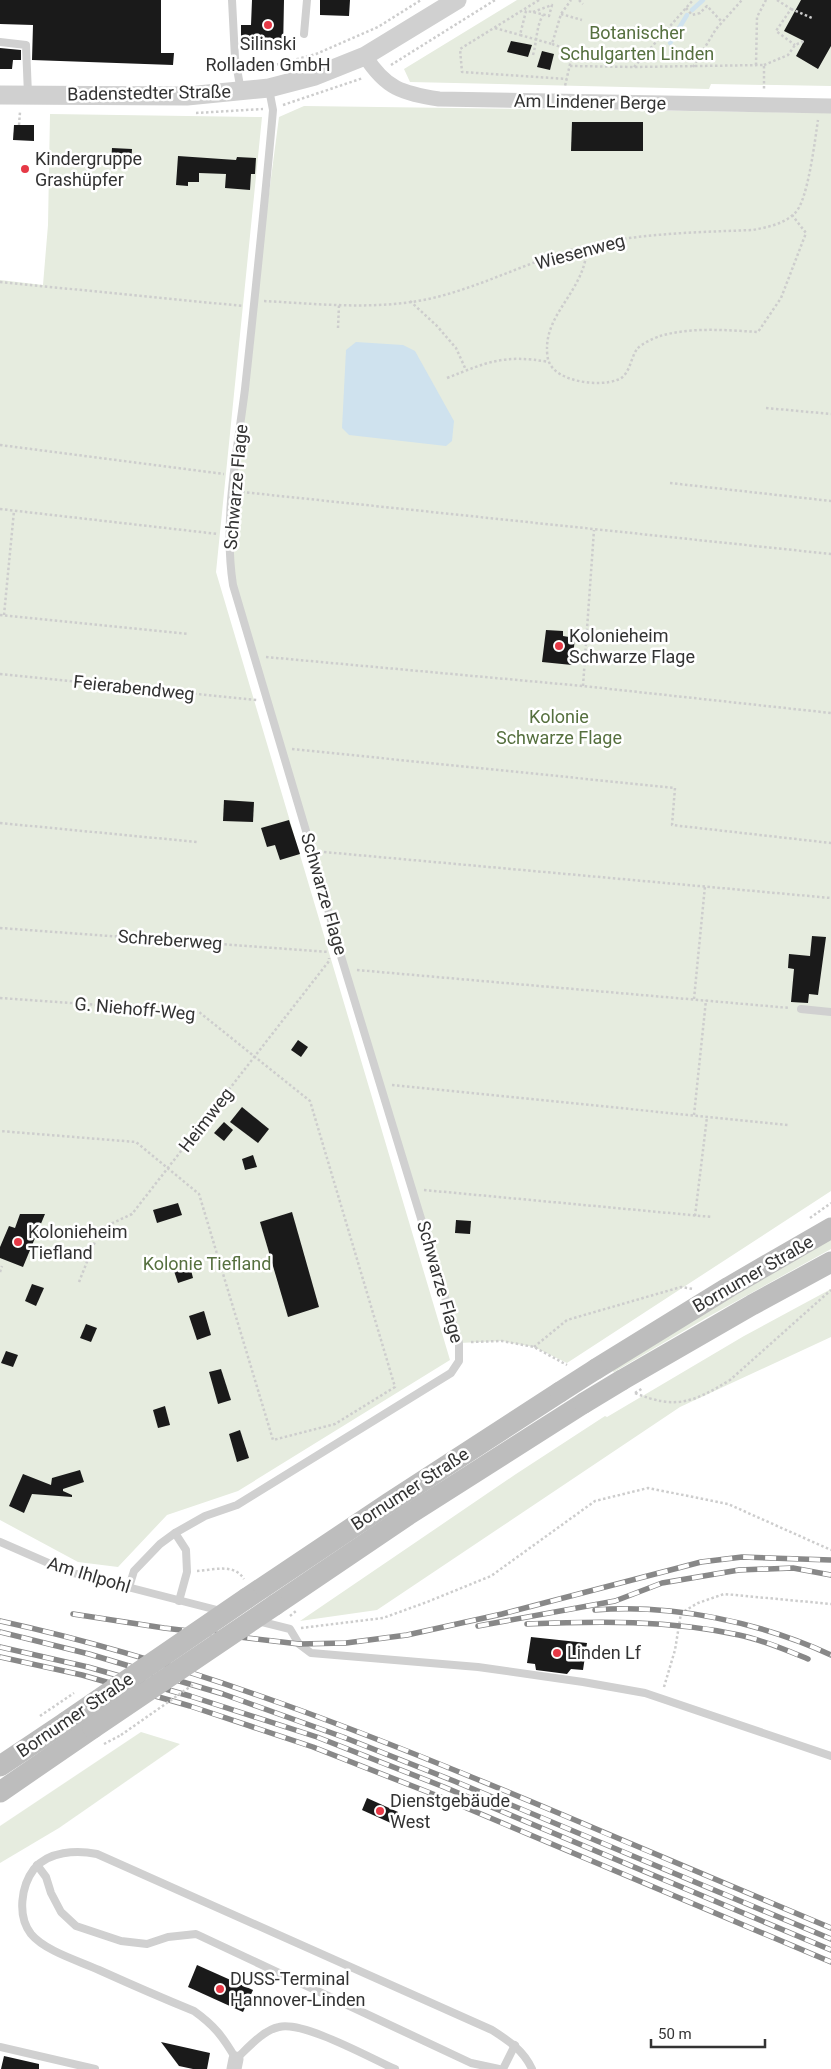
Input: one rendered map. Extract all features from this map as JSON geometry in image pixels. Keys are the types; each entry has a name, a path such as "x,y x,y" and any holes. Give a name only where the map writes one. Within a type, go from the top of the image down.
{"main road":[{"name":"Bornumer Straße","path":"0,1766 66,1722 245,1589 388,1503 596,1369 728,1287 831,1228"},
{"name":"Bornumer Straße","path":"0,1792 408,1515 584,1402 752,1305 831,1262"}],"street":[{"name":"Badenstedter Straße","path":"0,95 187,96 240,83 269,88 315,76 365,56 457,0"},
{"name":"Am Lindener Berge","path":"365,56 385,83 410,94 439,99 826,106"}],"lane":[{"path":"232,0 234,58 240,83"},
{"path":"304,34 307,0"},
{"path":"0,42 26,45 28,95"},
{"name":"Schwarze Flage","path":"129,1587 134,1571 160,1544 175,1533 205,1516 237,1505 451,1373 459,1361 459,1343 340,953 312,851 233,585 230,565 229,536 233,491 255,304 273,110 269,88"},
{"path":"801,1009 831,1012"},
{"path":"175,1533 186,1550 187,1572 180,1600"},
{"name":"Am Ihlpohl","path":"0,1542 69,1572 290,1630"},
{"path":"290,1630 299,1644 311,1653 478,1667 584,1682 662,1697 831,1756"},
{"path":"395,2069 296,2027 278,2027 264,2035 235,2064 224,2038 209,2022 194,2011 61,1954 31,1934 22,1907 23,1890 28,1876 37,1865 62,1853 83,1851 97,1854 492,2030 515,2045 526,2056 532,2069"},
{"path":"37,1865 46,1877 60,1912 76,1926 121,1941 147,1944 168,1937 196,1934 471,2063 501,2069 515,2045"},
{"path":"0,2047 95,2069"}],"path":[{"path":"240,83 316,54 378,27 421,0"},
{"path":"539,0 460,49 462,72 567,79"},
{"path":"552,44 560,14 571,0"},
{"path":"580,0 583,4"},
{"path":"634,67 693,0"},
{"path":"693,67 722,22 742,0"},
{"path":"756,65 757,17 764,0"},
{"path":"777,0 786,4 791,9 812,18"},
{"path":"786,4 788,0"},
{"path":"520,35 526,10 543,15 549,16 552,5 533,12"},
{"path":"686,8 692,15 700,13 706,6 722,22"},
{"path":"791,9 776,32 795,45"},
{"path":"560,14 582,20"},
{"path":"532,55 537,40 537,25 543,15"},
{"path":"495,28 574,51 567,79 566,101"},
{"path":"570,66 693,67 764,65 788,55 795,45 804,41"},
{"path":"764,65 764,104"},
{"path":"587,246 587,258 581,277 552,324 547,345 549,362 561,376 587,383 617,380 626,374 638,348 659,336 697,330 758,332 781,298 806,233 792,215 797,212 804,194 826,106"},
{"path":"19,125 20,113"},
{"name":"Wiesenweg","path":"0,282 255,304 339,306 410,301 437,297 587,246 643,236 753,230 770,227 785,221 792,215"},
{"path":"410,301 437,326 456,348 466,370"},
{"path":"338,328 339,306"},
{"path":"447,378 492,361 510,358 527,358 549,362"},
{"path":"766,408 831,414"},
{"path":"0,445 235,475"},
{"path":"670,483 831,501"},
{"path":"233,491 831,554"},
{"path":"0,510 229,536"},
{"path":"14,511 2,615 188,634"},
{"path":"583,686 594,530"},
{"path":"255,656 583,686 831,713"},
{"name":"Feierabendweg","path":"0,674 268,702"},
{"path":"281,748 675,788 672,825 831,843"},
{"path":"0,823 197,842"},
{"path":"312,851 831,898"},
{"path":"694,999 705,886"},
{"name":"Schreberweg","path":"0,928 340,953"},
{"name":"Heimweg","path":"79,1282 100,1229 132,1214 330,961 329,952"},
{"path":"345,969 801,1009"},
{"name":"G. Niehoff-Weg","path":"0,998 199,1012 310,1101 396,1387 335,1424 273,1440 199,1194 168,1167"},
{"path":"694,1115 706,1000"},
{"path":"381,1084 788,1125"},
{"path":"695,1216 706,1116"},
{"path":"0,1131 136,1142 168,1167"},
{"path":"412,1189 712,1217"},
{"path":"0,1272 2,1266"},
{"path":"534,1347 567,1320 681,1287 695,1289"},
{"path":"640,1395 662,1402 678,1403 711,1392 730,1380 831,1290"},
{"path":"459,1343 502,1341 534,1347 562,1363"},
{"path":"290,1630 383,1618 427,1602 491,1576 595,1501 648,1488 728,1504 831,1550"},
{"path":"187,1572 230,1568 240,1574 245,1589"},
{"path":"662,1697 675,1650 682,1612 698,1603 724,1594 831,1604"}],"green space":[{"name":"Botanischer Schulgarten Linden","path":"517,0 831,0 831,86 711,84 709,89 410,82 404,69"},
{"name":"Kolonie Schwarze Flage","path":"304,106 831,113 831,1191 567,1363 534,1347 502,1341 459,1343 233,585 229,535 254,308 279,117"},
{"name":"Kolonie Tiefland","path":"50,114 262,117 216,572 450,1360 238,1491 167,1515 118,1567 78,1562 0,1520 0,280 43,285 48,225"},
{"path":"831,1237 831,1249 706,1318 614,1372 610,1370"},
{"path":"831,1289 831,1337 680,1407 377,1610 300,1621 516,1474 605,1416 607,1417 744,1336"},
{"path":"141,1732 180,1744 59,1828 0,1863 0,1826"}],"water":[{"path":"356,342 403,345 415,351 454,421 452,441 446,446 349,435 342,428 346,350"}],"building":[{"path":"0,0 161,0 161,53 174,53 173,65 32,60 33,25 0,24"},
{"name":"Silinski Rolladen GmbH","path":"252,0 284,0 283,50 241,49 241,25 251,25"},
{"path":"320,0 350,0 349,16 320,15"},
{"path":"801,0 831,0 831,46 818,69 796,56 804,41 784,31"},
{"path":"511,41 532,45 528,57 507,52"},
{"path":"0,48 21,50 21,60 13,60 12,69 0,69"},
{"path":"542,51 554,54 550,70 537,67"},
{"path":"572,122 643,122 643,151 571,151"},
{"path":"14,125 34,125 34,141 13,140"},
{"path":"112,148 132,149 131,165 111,164"},
{"path":"178,156 236,160 237,157 256,158 255,174 251,174 250,190 225,188 226,174 199,173 199,182 188,182 188,186 176,185"},
{"name":"Kolonieheim Schwarze Flage","path":"546,630 563,631 563,636 575,638 572,665 542,662"},
{"path":"224,800 254,802 253,822 223,821"},
{"path":"289,820 300,854 280,860 275,845 267,847 261,828"},
{"path":"812,936 826,937 818,995 809,994 808,1003 791,1002 794,969 788,968 789,954 810,956"},
{"path":"298,1040 308,1047 301,1057 291,1050"},
{"path":"242,1107 269,1129 258,1143 230,1122"},
{"path":"224,1122 233,1130 224,1141 214,1133"},
{"path":"253,1155 257,1167 245,1170 242,1159"},
{"path":"178,1203 182,1215 157,1223 153,1210"},
{"path":"292,1212 319,1307 288,1317 260,1222"},
{"name":"Kolonieheim Tiefland","path":"20,1214 45,1214 23,1267 0,1258 0,1247 9,1226 15,1228"},
{"path":"456,1220 471,1221 470,1234 455,1233"},
{"path":"190,1266 193,1278 178,1283 174,1271"},
{"path":"32,1284 44,1288 36,1306 25,1301"},
{"path":"204,1311 211,1335 197,1340 189,1316"},
{"path":"86,1324 97,1328 91,1342 80,1338"},
{"path":"6,1351 18,1355 13,1367 1,1363"},
{"path":"221,1369 231,1400 218,1404 209,1372"},
{"path":"165,1406 170,1425 158,1428 153,1410"},
{"path":"240,1430 249,1458 237,1462 229,1434"},
{"path":"80,1470 84,1482 63,1489 72,1497 32,1494 24,1513 9,1506 23,1474 51,1485 52,1478"},
{"name":"Linden Lf","path":"531,1637 587,1643 583,1670 571,1669 567,1674 536,1670 535,1664 527,1663"},
{"name":"Dienstgebäude West","path":"367,1798 398,1812 393,1824 362,1810"},
{"name":"DUSS-Terminal Hannover-Linden","path":"197,1965 253,1990 243,2012 188,1987"},
{"path":"161,2042 210,2053 207,2069 179,2066"},
{"path":"4,2056 39,2064 39,2069 1,2069"}],"waterway":[{"path":"692,10 703,0"},
{"path":"670,43 687,15"}],"railway":[{"path":"73,1614 164,1628 299,1644 346,1643 407,1635 502,1614 701,1562 742,1557 831,1560"},
{"path":"478,1626 615,1601 662,1583 739,1570 793,1568 831,1575"},
{"path":"595,1610 655,1610 716,1618 775,1633 831,1655"},
{"path":"0,1621 72,1638 142,1658 213,1680 351,1729 488,1784 831,1928"},
{"path":"527,1624 607,1622 660,1624 713,1630 748,1637 808,1659"},
{"path":"0,1632 89,1654 223,1694 343,1737 454,1781 831,1939"},
{"path":"0,1647 88,1667 190,1696 317,1737 444,1787 831,1950"},
{"path":"0,1657 82,1675 190,1706 313,1747 443,1798 831,1962"}],"place":[{"name":"Silinski Rolladen GmbH","path":"268,25"},
{"name":"Kindergruppe Grashüpfer","path":"25,169"},
{"name":"Kolonieheim Schwarze Flage","path":"559,646"},
{"name":"Kolonieheim Tiefland","path":"18,1242"},
{"name":"Linden Lf","path":"557,1653"},
{"name":"Dienstgebäude West","path":"380,1811"},
{"name":"DUSS-Terminal Hannover-Linden","path":"220,1989"}]}
